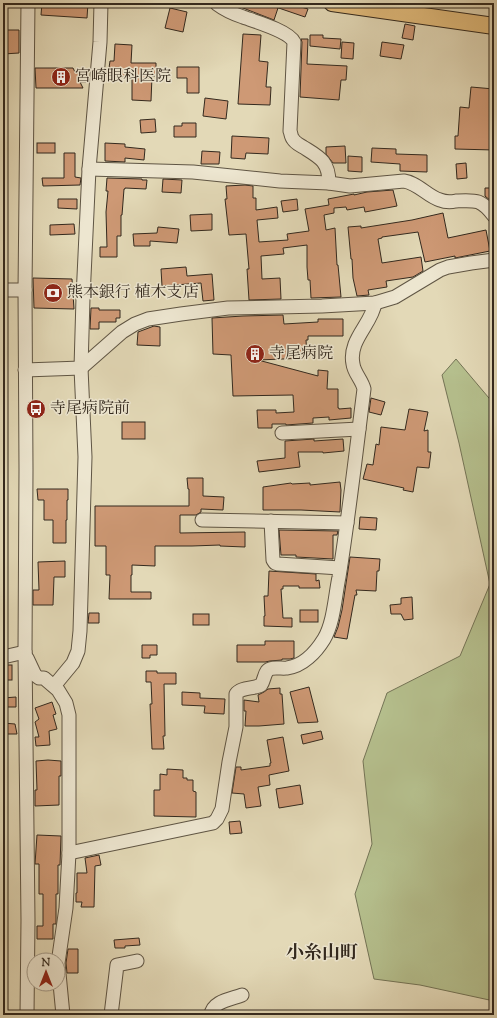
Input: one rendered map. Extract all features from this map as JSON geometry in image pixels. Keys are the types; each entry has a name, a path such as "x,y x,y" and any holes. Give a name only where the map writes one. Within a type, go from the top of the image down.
{"main road":[{"path":"332,3 494,26"}],"street":[{"path":"27,1015 28,920 25,652 25,290 28,3"},
{"path":"54,686 73,663 78,651 80,631 85,457 81,368 82,298 89,169 100,42 101,3"},
{"path":"217,3 224,9 241,17 276,30 292,38 294,42 290,130 293,139 298,144 320,158 326,165 329,183"},
{"path":"89,169 194,172 350,186 399,181 410,182 442,201 449,202 474,200 490,210 494,216"},
{"path":"25,370 81,368 122,332 135,324 148,319 228,308 375,303 395,297 440,270 471,263 494,260"},
{"path":"3,290 25,290"},
{"path":"69,853 212,823 217,819 222,809 236,727 236,694 242,690 261,685 268,670 296,666 306,660 316,651 325,638 331,622 340,568 364,389 352,363 352,355 362,330 374,311 375,303"},
{"path":"282,433 359,429"},
{"path":"202,520 347,523"},
{"path":"271,521 273,560 275,564 340,568"},
{"path":"25,652 35,675 39,678 44,678 58,690 66,703 69,715 69,853 66,908 58,963 63,1015"},
{"path":"3,657 25,652"},
{"path":"111,1015 117,965 136,961"},
{"path":"211,1015 212,1010 217,1004 242,995"}],"green space":[{"path":"456,359 494,404 494,1001 420,985 374,979 355,894 372,844 363,761 387,693 460,656 490,584 459,443 442,375"}],"building":[{"path":"42,3 88,3 87,18 41,15"},
{"path":"230,3 261,3 278,8 274,20"},
{"path":"267,3 288,3 308,9 305,17"},
{"path":"170,8 187,12 183,32 165,28"},
{"path":"405,24 415,26 413,40 402,38"},
{"path":"3,30 19,30 19,53 3,54"},
{"path":"243,34 261,35 259,61 268,62 266,87 271,87 270,105 238,104"},
{"path":"310,35 323,35 323,38 341,39 340,49 310,46"},
{"path":"301,39 308,39 307,64 347,66 346,80 341,80 339,100 300,97"},
{"path":"342,42 354,43 353,59 341,58"},
{"path":"382,42 404,45 401,59 380,56"},
{"path":"115,44 132,45 131,63 156,63 156,76 152,76 151,101 132,100 132,78 108,75 110,61 114,61"},
{"path":"177,67 199,67 199,93 187,93 187,78 177,78"},
{"name":"宮崎眼科医院","path":"35,68 73,68 75,72 87,73 88,82 80,82 83,88 36,88"},
{"path":"471,87 494,89 494,150 455,149 455,136 458,136 460,107 469,108"},
{"path":"205,98 228,101 226,119 203,116"},
{"path":"155,119 156,132 141,133 140,120"},
{"path":"182,123 196,123 196,137 174,137 174,126 182,126"},
{"path":"232,136 269,138 268,154 246,153 245,159 231,158"},
{"path":"37,143 55,143 55,153 37,153"},
{"path":"105,143 125,144 125,147 145,149 144,160 125,158 125,162 105,161"},
{"path":"345,146 346,163 333,163 326,154 326,147"},
{"path":"372,148 396,149 396,154 427,155 427,172 400,171 400,164 371,162"},
{"path":"202,151 220,152 219,164 201,164"},
{"path":"64,153 75,153 75,177 81,178 80,185 43,186 42,178 64,178"},
{"path":"348,156 362,157 362,172 348,171"},
{"path":"466,163 467,178 457,179 456,164"},
{"path":"107,178 147,180 146,189 124,189 121,215 121,236 117,236 117,257 100,257 100,247 107,247"},
{"path":"163,179 182,180 181,193 162,192"},
{"path":"226,186 253,186 253,198 256,198 256,210 277,207 278,218 257,220 259,242 288,240 287,234 309,231 305,209 329,205 328,199 367,192 393,190 397,206 365,212 364,207 347,210 346,207 334,208 334,213 324,215 326,230 335,228 337,265 341,297 311,298 310,280 308,280 307,267 307,245 283,248 284,254 261,256 262,279 280,278 281,299 249,300 247,269 249,269 246,234 229,235 225,199 227,199"},
{"path":"485,188 494,188 494,202 485,196"},
{"path":"58,199 77,199 77,209 58,208"},
{"path":"297,199 298,210 283,212 281,201"},
{"path":"443,213 448,238 486,230 490,251 425,262 418,232 382,237 378,239 382,263 421,257 423,271 413,277 386,281 387,287 368,290 369,295 357,296 353,278 348,227 361,226 361,228 412,220"},
{"path":"212,214 212,230 191,231 190,215"},
{"path":"74,224 75,234 50,235 50,225"},
{"path":"158,227 179,229 177,243 150,241 150,246 134,246 133,234 157,233"},
{"path":"186,267 187,276 212,274 214,300 203,301 201,283 162,286 161,269"},
{"name":"熊本銀行 植木支店","path":"33,278 72,279 74,309 34,308"},
{"path":"91,308 99,308 99,310 120,310 120,318 116,318 116,322 99,322 99,329 90,329"},
{"path":"283,315 284,324 318,322 318,319 343,319 343,336 308,336 308,340 306,340 307,358 258,360 318,376 318,370 328,371 327,389 338,389 338,408 351,408 351,418 329,420 329,417 313,418 313,423 286,425 272,424 272,428 258,428 257,410 276,410 276,413 294,412 293,395 233,396 231,355 213,354 212,318"},
{"path":"154,326 160,327 160,346 137,345 138,332"},
{"path":"371,398 385,402 381,415 369,412"},
{"path":"409,409 428,412 424,431 428,430 428,452 431,452 429,468 417,467 413,492 403,490 404,488 363,479 367,464 373,465 376,444 379,445 381,427 405,430"},
{"path":"122,422 145,422 145,439 122,439"},
{"path":"314,439 314,441 343,439 344,451 323,453 298,452 300,467 259,472 257,461 285,458 285,441"},
{"path":"187,478 203,478 203,496 224,497 223,510 201,509 201,512 196,515 180,515 180,533 245,532 245,547 220,545 155,546 155,566 132,565 131,575 131,592 151,592 151,599 109,599 110,575 106,575 106,546 95,546 95,506 189,506 189,489"},
{"path":"340,482 340,512 263,510 263,487 291,483 310,483 310,485"},
{"path":"37,489 68,489 66,543 53,543 53,520 44,520 44,500 38,500"},
{"path":"360,517 377,518 376,530 359,529"},
{"path":"279,530 338,531 337,535 333,535 333,559 281,555"},
{"path":"350,557 380,559 379,571 377,571 376,591 356,590 357,595 355,595 347,639 334,637 342,610"},
{"path":"65,561 65,577 54,577 53,605 33,605 33,590 39,590 38,562"},
{"path":"269,571 316,574 316,581 319,580 320,588 283,586 283,589 281,589 283,618 292,618 292,627 264,626 264,596 268,596"},
{"path":"412,597 413,619 404,620 401,614 391,614 390,605 401,604 401,598"},
{"path":"300,610 318,610 318,622 300,622"},
{"path":"89,613 99,613 99,623 88,623"},
{"path":"193,614 209,614 209,625 193,625"},
{"path":"265,641 294,641 294,658 265,662 237,662 237,645 265,645"},
{"path":"142,645 157,645 157,655 150,655 150,658 142,658"},
{"path":"3,665 12,665 12,680 3,680"},
{"path":"146,671 157,671 157,673 176,673 176,684 164,684 164,749 152,749 150,704 152,704 151,682 146,682"},
{"path":"309,687 318,722 298,723 290,692"},
{"path":"280,688 280,694 282,694 284,724 245,726 246,711 244,711 244,700 259,702 258,695 268,689"},
{"path":"182,692 200,693 200,698 225,699 224,714 204,713 205,706 182,705"},
{"path":"16,697 16,707 3,707 3,698"},
{"path":"52,702 56,714 53,715 57,729 49,731 50,745 36,746 35,737 39,737 35,722 39,719 35,708"},
{"path":"3,723 15,724 17,734 3,734"},
{"path":"321,731 323,739 303,744 301,735"},
{"path":"283,737 289,771 269,775 270,785 258,787 261,806 246,808 244,794 232,793 236,767 241,767 241,770 270,766 271,763 267,740"},
{"path":"36,761 61,761 61,776 59,776 59,805 35,806 35,790 37,790"},
{"path":"167,769 183,770 183,778 193,780 193,791 196,792 196,817 154,816 154,790 160,790 160,774 167,775"},
{"path":"300,785 303,804 279,808 276,789"},
{"path":"240,821 242,833 230,834 229,822"},
{"path":"37,835 61,836 60,865 58,865 58,894 56,894 56,924 53,924 53,939 37,939 37,926 43,926 43,894 39,894 39,864 35,864"},
{"path":"99,855 101,865 95,866 94,907 81,907 82,902 76,902 77,873 87,873 85,858"},
{"path":"139,938 140,945 115,948 114,940"},
{"path":"68,949 78,949 78,973 67,973 66,963"}],"place":[{"name":"宮崎眼科医院","path":"61,77"},
{"name":"熊本銀行 植木支店","path":"53,293"},
{"name":"寺尾病院","path":"255,354"},
{"name":"寺尾病院前","path":"36,409"}],"district":[{"name":"小糸山町","path":"322,954"}]}
